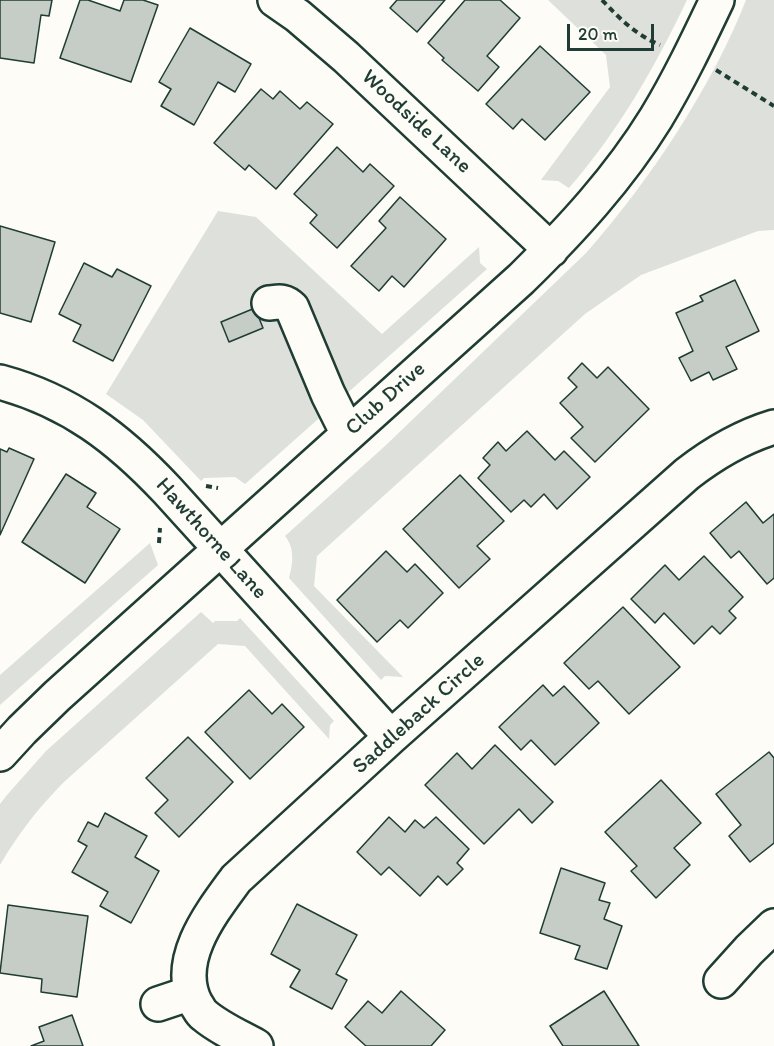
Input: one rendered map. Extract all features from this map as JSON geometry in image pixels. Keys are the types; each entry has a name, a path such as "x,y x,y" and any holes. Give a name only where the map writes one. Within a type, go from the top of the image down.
{"street":[{"name":"Woodside Lane","path":"275,0 298,16 346,57 551,250"},
{"name":"Club Drive","path":"0,754 57,696 551,250 599,197 656,118 717,0"},
{"path":"269,303 281,301 292,308 328,394 348,434"},
{"name":"Hawthorne Lane","path":"0,382 56,402 96,424 156,478 391,737"},
{"name":"Saddleback Circle","path":"191,993 189,964 199,937 215,907 236,879 391,737 687,474 734,443 774,427"},
{"path":"721,981 774,926"},
{"path":"159,1004 191,993 202,1014 255,1046"}],"path":[{"path":"602,0 636,32 665,47"},
{"path":"712,68 774,106"}],"shaded area":[{"path":"548,0 687,0 662,50 619,122 569,188 558,181 541,180 610,87 606,55"},
{"path":"746,0 774,0 774,230 758,231 641,275 585,314 317,556 314,586 403,677 385,676 381,680 289,578 292,556 285,536 385,446 586,253 632,196 677,133 715,66"},
{"path":"218,211 256,217 382,334 479,247 480,263 487,269 245,484 235,477 204,478 201,481 143,420 106,394"},
{"path":"150,543 158,565 0,705 0,675"},
{"path":"201,612 213,623 215,621 237,621 240,618 334,721 330,725 329,739 245,646 218,644 64,782 29,821 0,865 0,804 7,795 46,751"}],"building":[{"path":"0,0 52,0 49,16 41,15 34,63 0,58"},
{"path":"80,0 88,0 120,11 124,0 143,0 158,5 131,82 60,58"},
{"path":"397,0 445,0 417,32 390,8"},
{"path":"465,0 500,0 520,18 487,56 499,67 478,91 442,60 444,58 428,43"},
{"path":"190,28 251,64 235,92 218,82 194,125 161,106 171,89 159,82"},
{"path":"540,46 590,92 545,140 522,119 513,129 486,104"},
{"path":"261,89 273,99 280,91 300,109 307,102 333,124 276,189 249,165 245,170 214,143"},
{"path":"337,147 363,172 370,164 394,186 337,248 310,223 317,215 294,194"},
{"path":"400,197 446,239 404,287 392,276 379,291 351,266 386,228 379,221"},
{"path":"0,226 55,242 31,322 0,313"},
{"path":"84,263 112,277 117,269 151,286 113,361 73,341 81,325 59,314"},
{"path":"735,280 759,331 726,347 737,369 713,380 709,372 691,381 679,358 693,351 676,313 703,301 700,296"},
{"path":"255,308 263,328 229,342 221,322"},
{"path":"582,363 597,378 608,367 649,409 595,462 571,438 583,427 560,403 577,387 568,378"},
{"path":"527,431 555,460 564,451 590,477 557,509 544,494 531,507 524,500 511,512 478,478 490,465 483,458 498,442 506,451"},
{"path":"9,448 34,459 0,535 0,449 7,452"},
{"path":"66,474 96,493 87,507 120,529 85,583 22,542"},
{"path":"460,475 504,521 477,546 490,559 459,588 403,529"},
{"path":"746,502 763,523 774,514 774,578 767,584 739,551 731,558 710,533"},
{"path":"386,551 407,572 415,564 443,593 408,628 400,620 377,642 337,600"},
{"path":"704,556 743,597 729,611 736,618 720,634 712,626 694,644 664,613 655,623 631,599 665,565 679,580"},
{"path":"623,607 680,667 629,714 598,681 589,689 564,663"},
{"path":"543,685 553,696 564,686 599,723 555,765 531,740 521,750 499,727"},
{"path":"249,690 272,714 282,704 304,727 250,779 205,732"},
{"path":"188,737 233,782 179,837 155,813 168,800 146,778"},
{"path":"495,745 553,802 532,823 519,809 484,844 425,785 457,753 472,769"},
{"path":"769,752 774,758 774,843 750,862 729,836 741,825 716,794"},
{"path":"661,780 701,823 674,848 690,865 656,898 631,871 637,866 605,832"},
{"path":"105,813 147,836 135,857 159,871 131,923 100,906 108,892 72,872 87,846 78,841 88,822 98,827"},
{"path":"389,817 405,832 415,820 424,828 436,817 469,849 457,863 463,869 447,885 438,876 420,896 389,867 381,875 357,852"},
{"path":"561,868 605,883 599,900 610,903 604,919 622,926 607,969 575,959 580,946 540,933"},
{"path":"297,904 357,935 336,974 347,980 332,1009 290,987 300,970 271,954"},
{"path":"8,905 88,916 77,997 41,992 42,979 0,973"},
{"path":"401,991 445,1030 431,1046 366,1046 345,1027 368,1001 382,1013"},
{"path":"604,991 639,1046 563,1046 550,1026"},
{"path":"72,1015 83,1046 31,1046 44,1041 39,1027"}]}
